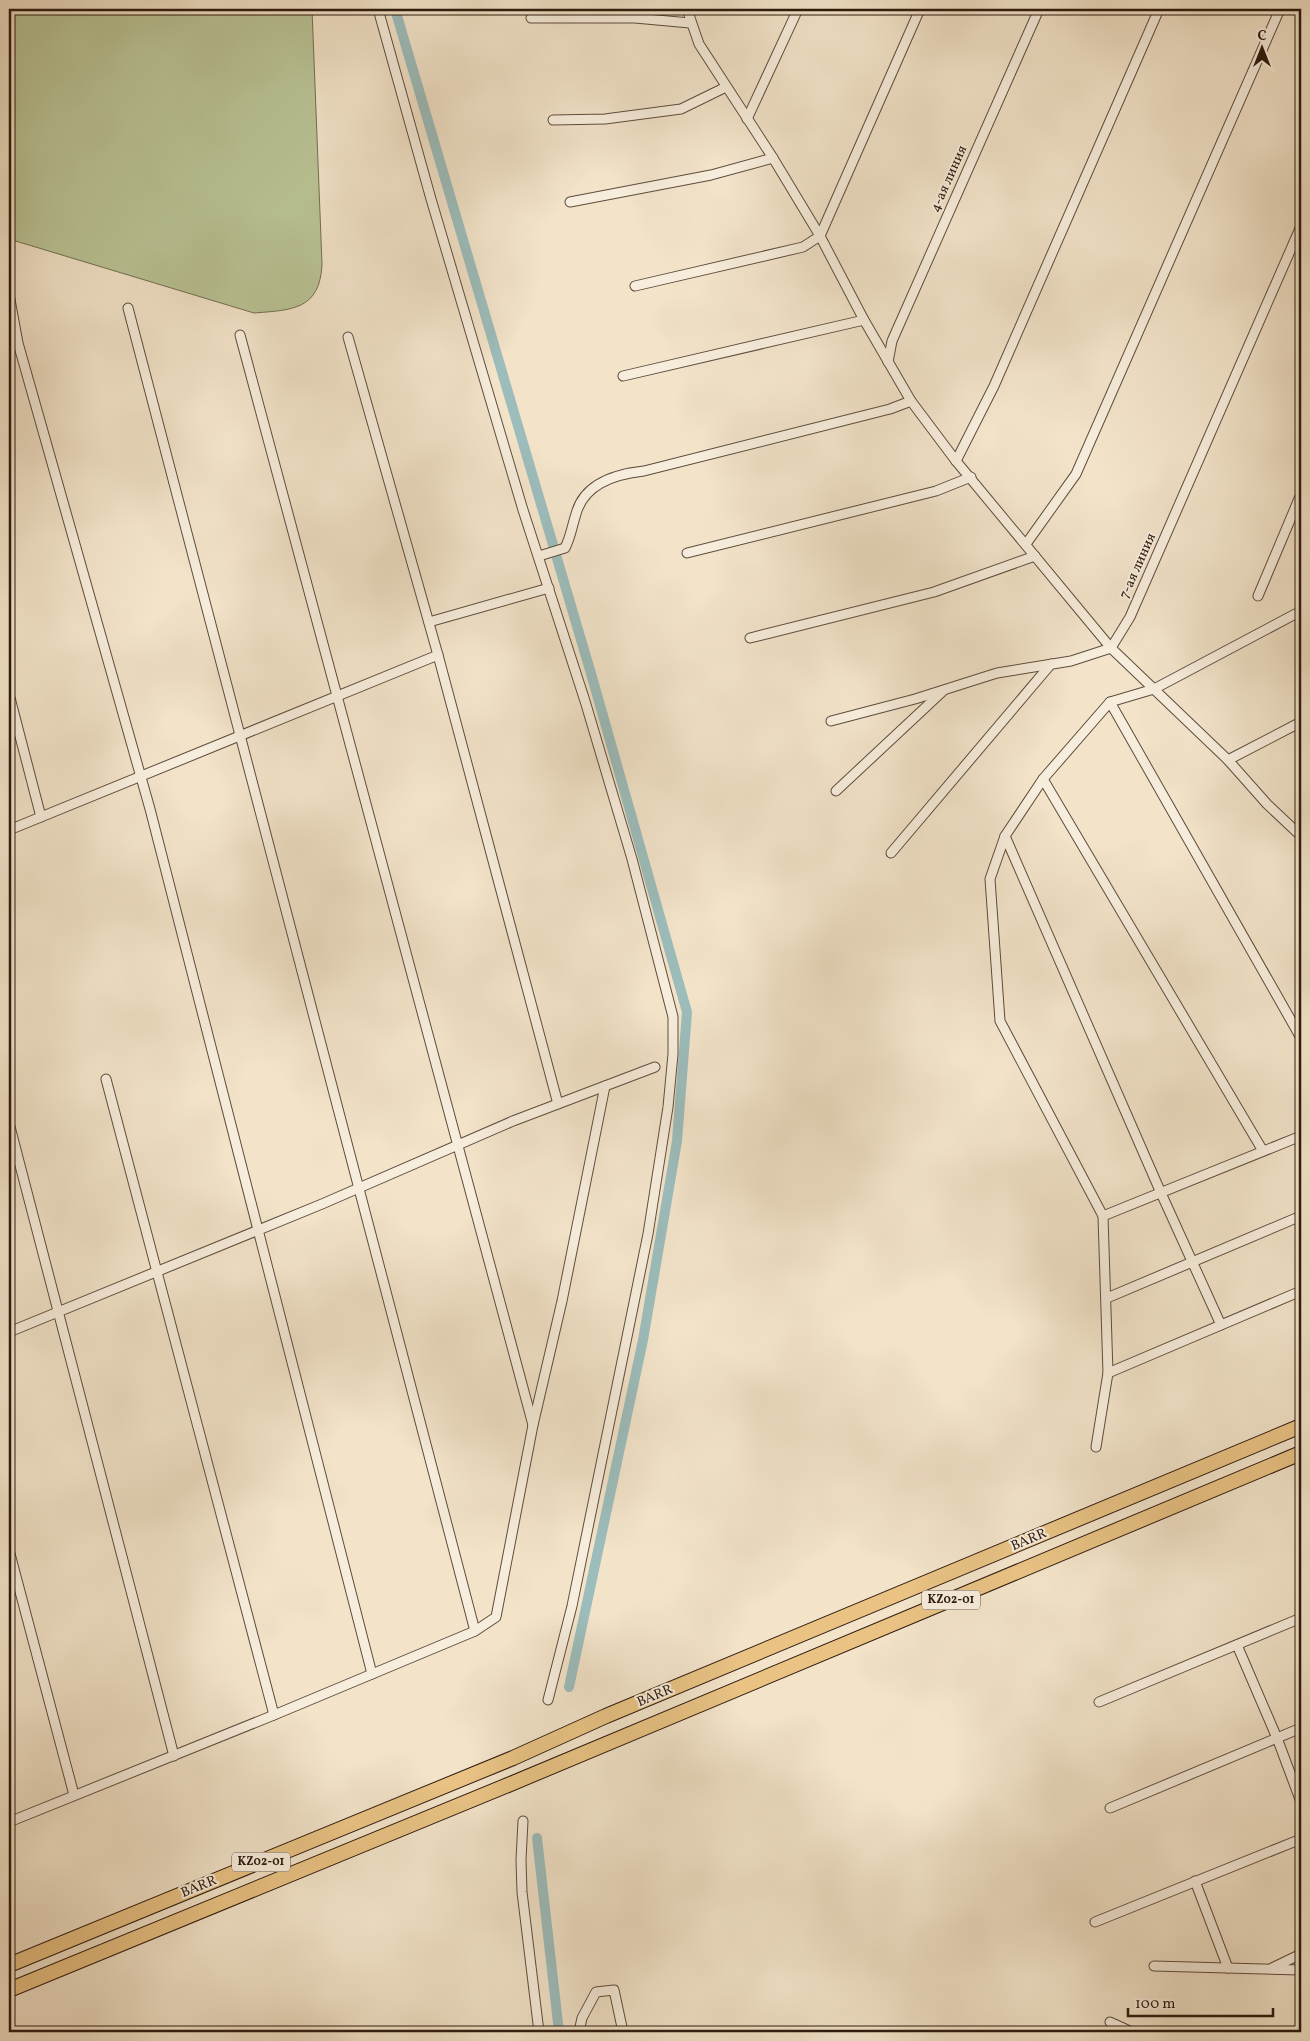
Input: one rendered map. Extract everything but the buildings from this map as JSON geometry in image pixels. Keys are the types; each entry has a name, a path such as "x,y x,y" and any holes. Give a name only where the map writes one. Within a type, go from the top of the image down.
{"highway":[{"name":"BARR","path":"9,1966 513,1758 606,1716 1301,1426"},
{"name":"BARR","path":"9,1990 602,1746 1301,1453"}],"street":[{"path":"378,9 431,199 543,555 549,588 632,859 666,987 673,1026 668,1107 648,1234 572,1606 548,1700"},
{"path":"687,9 690,23 699,44 773,158 820,236 864,320 911,401 956,461 1111,648 1228,760 1267,804 1301,836"},
{"path":"747,119 798,9"},
{"path":"635,286 804,247 820,236 920,9"},
{"name":"4-ая линия","path":"888,362 892,341 1039,9"},
{"path":"956,461 994,386 1159,9"},
{"path":"1026,544 1076,474 1280,9"},
{"path":"531,18 635,18 690,23"},
{"path":"553,120 605,119 672,111 681,109 726,87"},
{"path":"570,202 711,175 773,158"},
{"name":"7-ая линия","path":"1111,648 1130,617 1301,226"},
{"path":"9,294 18,343 141,776 260,1230 372,1674"},
{"path":"128,308 475,1631"},
{"path":"623,376 864,320"},
{"path":"240,335 533,1424"},
{"path":"348,337 438,655 558,1104"},
{"path":"9,347 18,343"},
{"path":"543,555 565,548 571,537 576,513 585,495 619,473 644,471 890,409 911,401"},
{"path":"687,553 936,491 970,477"},
{"path":"1258,596 1301,494"},
{"path":"750,638 934,592 1035,556"},
{"path":"428,622 549,588"},
{"path":"1096,1447 1108,1373 1103,1216 1000,1021 990,879 1005,836 1043,779 1110,702 1154,689 1301,611"},
{"path":"831,721 945,690 997,673 1071,660 1111,648"},
{"path":"9,830 438,655"},
{"path":"891,853 1051,664"},
{"path":"836,791 945,690"},
{"path":"9,694 41,816"},
{"path":"1110,702 1301,1038"},
{"path":"1228,760 1301,722"},
{"path":"1043,779 1263,1151"},
{"path":"1005,836 1161,1193 1221,1325"},
{"path":"9,1332 359,1189 558,1104 655,1067"},
{"path":"106,1079 274,1716"},
{"path":"9,1822 274,1716 475,1631 496,1617 500,1605 533,1424 562,1301 605,1086"},
{"path":"9,1123 174,1756"},
{"path":"1103,1216 1301,1136"},
{"path":"1107,1298 1301,1216"},
{"path":"1108,1373 1301,1291"},
{"path":"9,1550 74,1795"},
{"path":"1099,1702 1301,1618"},
{"path":"1237,1645 1277,1738 1301,1802"},
{"path":"1110,1808 1301,1728"},
{"path":"523,1821 522,1892 539,2032"},
{"path":"1095,1922 1301,1838"},
{"path":"1195,1881 1228,1968"},
{"path":"1270,1970 1301,1954"},
{"path":"1154,1966 1301,1970"},
{"path":"579,2032 582,2018 596,1992 614,1990 623,2032"},
{"path":"1110,2022 1132,2032"}],"green space":[{"path":"9,9 312,9 322,264 316,291 310,299 302,305 280,311 254,313 9,239"}],"waterway":[{"path":"395,9 592,677 687,1012 677,1141 643,1340 569,1687"},
{"path":"537,1838 559,2032"}]}
